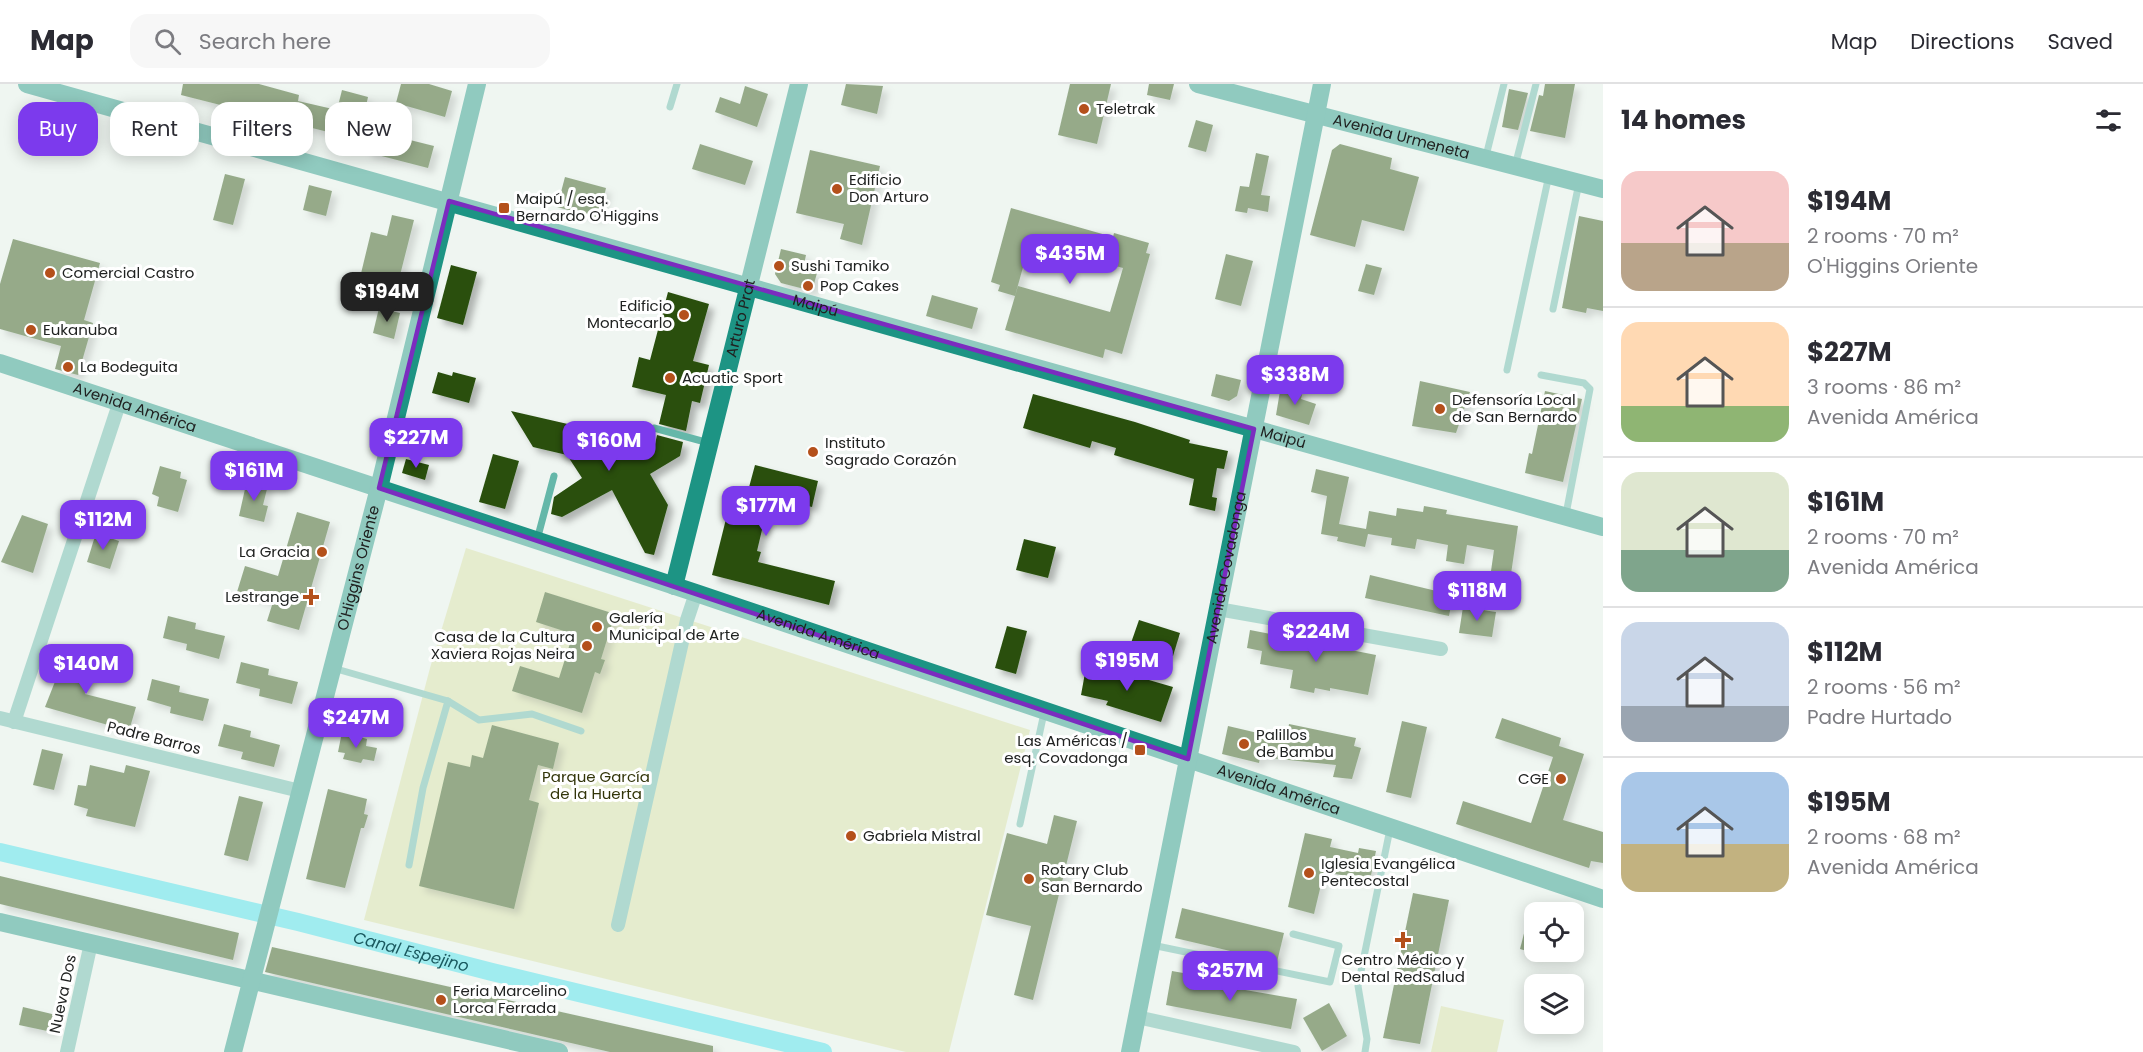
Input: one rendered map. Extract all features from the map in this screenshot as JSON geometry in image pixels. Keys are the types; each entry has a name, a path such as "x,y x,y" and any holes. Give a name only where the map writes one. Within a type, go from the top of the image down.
{"street":[{"name":"Maipú","path":"27,84 449,201 1603,528"},
{"name":"O'Higgins Oriente","path":"233,1052 264,925 379,488 477,84"},
{"name":"Arturo Prat","path":"674,586 799,84"},
{"name":"Avenida Urmeneta","path":"1198,84 1603,189"},
{"name":"Avenida Covadonga","path":"1130,1052 1322,84"},
{"name":"Avenida América","path":"0,363 696,593 1603,898"},
{"path":"15,722 120,401"},
{"path":"618,925 687,620 696,593"},
{"path":"1218,609 1441,649"},
{"name":"Padre Barros","path":"0,718 300,791"},
{"path":"0,922 559,1052"},
{"name":"Nueva Dos","path":"67,1052 91,943"},
{"path":"1137,1017 1294,1052"}],"lane":[{"path":"670,107 677,84"},
{"path":"1485,159 1504,84"},
{"path":"1515,166 1536,84"},
{"path":"1507,370 1549,175"},
{"path":"1552,309 1579,183"},
{"path":"1541,375 1584,383 1590,389 1565,517"},
{"path":"654,428 710,444"},
{"path":"537,540 554,476"},
{"path":"333,668 448,701 479,720 532,714 581,731"},
{"path":"409,865 423,788 448,701"},
{"path":"1020,824 1044,710"},
{"path":"1365,1052 1367,1039 1358,986 1391,827"},
{"path":"1151,945 1330,982 1339,946 1293,934"}],"highlighted area":[{"path":"449,201 1254,429 1188,759 379,488"}],"green space":[{"name":"Parque García de la Huerta","path":"466,548 1030,730 949,1052 906,1052 364,920 430,668"},
{"path":"1441,1006 1504,1020 1497,1052 1431,1052"}],"building":[{"path":"183,84 259,84 299,95 298,101 302,102 211,103 181,95"},
{"path":"401,84 429,84 452,91 445,117 412,108 412,102 396,102"},
{"path":"846,84 883,86 877,114 841,105"},
{"name":"Teletrak","path":"1070,84 1111,84 1097,144 1058,135"},
{"path":"1149,84 1174,84 1170,100 1147,95"},
{"path":"1545,84 1575,84 1565,138 1530,131 1539,95 1543,96"},
{"path":"745,86 768,94 757,127 715,112 720,97 740,104"},
{"path":"1509,89 1528,93 1518,130 1502,127"},
{"path":"342,90 368,97 367,102 339,102"},
{"path":"313,104 325,107 325,131 313,128"},
{"path":"1196,120 1213,125 1206,152 1188,147"},
{"path":"412,140 434,146 428,168 382,156 412,156"},
{"path":"700,144 753,161 745,185 692,169"},
{"path":"1340,144 1392,158 1390,169 1419,177 1404,231 1362,220 1355,247 1310,235 1332,150"},
{"name":"Edificio Don Arturo","path":"810,150 880,166 862,245 840,239 844,224 796,213"},
{"path":"1256,153 1269,156 1261,195 1270,196 1268,212 1248,208 1247,213 1235,211 1240,186 1249,187"},
{"path":"225,174 245,179 233,225 213,220"},
{"path":"565,177 606,188 599,218 557,207"},
{"path":"309,185 332,191 326,216 303,210"},
{"path":"1011,208 1113,237 1114,233 1149,243 1146,253 1150,254 1122,354 1105,349 1103,358 1005,330 1018,286 1110,312 1123,268 1030,242 1015,296 998,291 1000,285 991,282"},
{"path":"392,215 414,220 394,299 357,290 371,232 387,236"},
{"path":"1579,216 1603,221 1603,311 1587,308 1586,313 1562,308"},
{"path":"13,239 100,263 84,320 93,323 78,375 55,369 61,346 0,329 0,284"},
{"path":"781,249 806,255 803,269 817,273 812,291 781,283 775,274"},
{"path":"1226,254 1253,261 1241,306 1215,299"},
{"path":"1366,264 1382,268 1374,295 1358,291"},
{"path":"451,265 477,272 463,325 437,318"},
{"path":"668,292 709,304 693,361 709,365 700,403 692,401 686,431 659,424 666,395 632,387 639,357 650,360"},
{"path":"932,295 978,308 972,329 926,316"},
{"path":"379,308 400,313 394,339 373,333"},
{"path":"438,372 452,376 453,372 476,378 469,403 432,393"},
{"path":"1216,374 1241,380 1237,396 1229,401 1211,396"},
{"name":"Defensoría Local de San Bernardo","path":"1420,381 1470,392 1456,433 1412,426"},
{"path":"1281,385 1303,390 1301,399 1316,404 1309,425 1276,415"},
{"path":"1545,391 1582,399 1563,482 1525,473 1529,453 1532,454"},
{"path":"1033,394 1135,422 1190,440 1189,443 1228,451 1224,469 1217,468 1212,497 1217,498 1215,511 1189,505 1194,479 1114,455 1116,448 1092,441 1090,448 1023,428"},
{"path":"511,411 655,444 657,435 683,442 680,456 650,474 668,505 654,555 645,553 612,490 562,517 551,514 554,497 582,478 567,455 533,447"},
{"path":"493,454 519,461 505,509 479,502"},
{"path":"406,459 429,465 425,480 402,473"},
{"path":"755,465 818,481 812,507 770,496 757,551 761,552 758,562 835,581 829,605 712,575 734,487 748,491"},
{"path":"160,466 181,472 180,478 187,480 178,512 157,506 159,497 152,494"},
{"path":"1316,469 1349,477 1339,524 1366,529 1369,511 1396,516 1397,508 1423,512 1424,506 1447,510 1446,514 1518,526 1511,574 1491,571 1494,550 1467,545 1464,564 1446,561 1448,545 1417,539 1415,549 1391,545 1392,538 1368,534 1365,547 1337,541 1338,537 1321,534 1327,496 1311,492"},
{"path":"247,480 268,485 263,505 268,506 264,522 239,516"},
{"path":"297,512 330,522 299,630 267,621 273,602 237,592 245,566 278,576"},
{"path":"22,515 48,524 33,573 1,562"},
{"path":"96,533 119,541 110,569 87,562"},
{"path":"1024,539 1056,547 1048,578 1016,570"},
{"path":"1370,575 1453,595 1449,616 1365,598"},
{"name":"Casa de la Cultura Xaviera Rojas Neira","path":"545,592 615,614 601,659 605,660 600,674 595,672 582,713 512,691 520,666 559,678 573,634 536,622"},
{"path":"1463,607 1496,612 1492,637 1459,633"},
{"path":"168,616 196,623 195,629 225,636 219,659 186,650 187,644 163,638"},
{"path":"1139,620 1180,633 1173,656 1131,643"},
{"path":"1007,626 1027,631 1016,674 995,668"},
{"path":"1250,630 1376,655 1368,695 1330,688 1330,691 1315,688 1314,693 1290,688 1293,670 1260,664 1262,651 1247,648"},
{"path":"67,651 97,661 85,694 136,707 129,731 45,707"},
{"path":"241,662 269,669 268,675 298,682 292,704 259,696 260,689 236,683"},
{"path":"1087,662 1173,687 1161,722 1106,705 1108,701 1081,695"},
{"path":"152,679 180,686 179,692 209,699 203,721 170,713 171,707 147,700"},
{"name":"CGE","path":"1502,718 1561,738 1559,746 1584,754 1563,820 1603,832 1603,863 1591,861 1589,868 1456,824 1463,801 1531,823 1553,757 1495,738"},
{"path":"1402,721 1427,727 1411,798 1386,792"},
{"path":"224,724 251,731 250,737 280,745 274,767 241,759 243,752 218,746"},
{"path":"1289,724 1356,738 1354,746 1361,748 1352,779 1333,777 1336,765 1260,757 1259,763 1222,754 1228,726 1279,738 1287,737"},
{"path":"492,725 559,743 553,769 538,765 529,800 539,803 514,909 419,886 448,762 470,767 472,755 483,758"},
{"path":"342,732 367,739 366,746 377,748 374,761 363,759 361,763 343,759 345,753 338,752"},
{"path":"42,749 63,754 54,790 33,785"},
{"path":"90,765 124,773 126,765 150,771 135,827 86,816 88,809 74,805 78,785 86,786"},
{"path":"328,789 367,799 364,814 368,815 364,828 361,828 345,888 306,879"},
{"path":"239,796 263,802 248,861 224,855"},
{"name":"Rotary Club San Bernardo","path":"1054,815 1077,821 1033,1000 1014,995 1031,926 986,915 1007,833 1047,844"},
{"name":"Iglesia Evangélica Pentecostal","path":"1305,833 1332,839 1330,847 1358,853 1359,848 1376,851 1370,880 1324,872 1314,914 1288,907"},
{"path":"0,876 239,933 233,960 0,904"},
{"path":"1413,893 1449,900 1420,1044 1383,1038"},
{"path":"1182,908 1284,933 1277,962 1175,938"},
{"path":"1524,933 1524,950 1520,949"},
{"name":"Feria Marcelino Lorca Ferrada","path":"272,947 713,1046 713,1052 610,1052 265,972"},
{"path":"1172,971 1200,976 1199,982 1297,999 1291,1029 1166,1005"},
{"path":"1329,1003 1347,1036 1322,1051 1303,1018"},
{"path":"23,1007 56,1015 52,1032 19,1025"}],"waterway":[{"name":"Canal Espejino","path":"0,852 298,922 492,972 823,1052"}],"place":[{"name":"Teletrak","path":"1084,109"},
{"name":"Edificio Don Arturo","path":"837,189"},
{"name":"Maipú / esq. Bernardo O'Higgins","path":"504,208"},
{"name":"Sushi Tamiko","path":"779,266"},
{"name":"Comercial Castro","path":"50,273"},
{"name":"Pop Cakes","path":"808,286"},
{"name":"Edificio Montecarlo","path":"684,315"},
{"name":"Eukanuba","path":"31,330"},
{"name":"La Bodeguita","path":"68,367"},
{"name":"Acuatic Sport","path":"670,378"},
{"name":"Defensoría Local de San Bernardo","path":"1440,409"},
{"name":"Instituto Sagrado Corazón","path":"813,452"},
{"name":"La Gracia","path":"322,552"},
{"name":"Lestrange","path":"311,597"},
{"name":"Galería Municipal de Arte","path":"597,627"},
{"name":"Casa de la Cultura Xaviera Rojas Neira","path":"587,646"},
{"name":"Palillos de Bambu","path":"1244,744"},
{"name":"Las Américas / esq. Covadonga","path":"1140,750"},
{"name":"CGE","path":"1561,779"},
{"name":"Gabriela Mistral","path":"851,836"},
{"name":"Iglesia Evangélica Pentecostal","path":"1309,873"},
{"name":"Rotary Club San Bernardo","path":"1029,879"},
{"name":"Centro Médico y Dental RedSalud","path":"1403,940"},
{"name":"Feria Marcelino Lorca Ferrada","path":"441,1000"}]}
